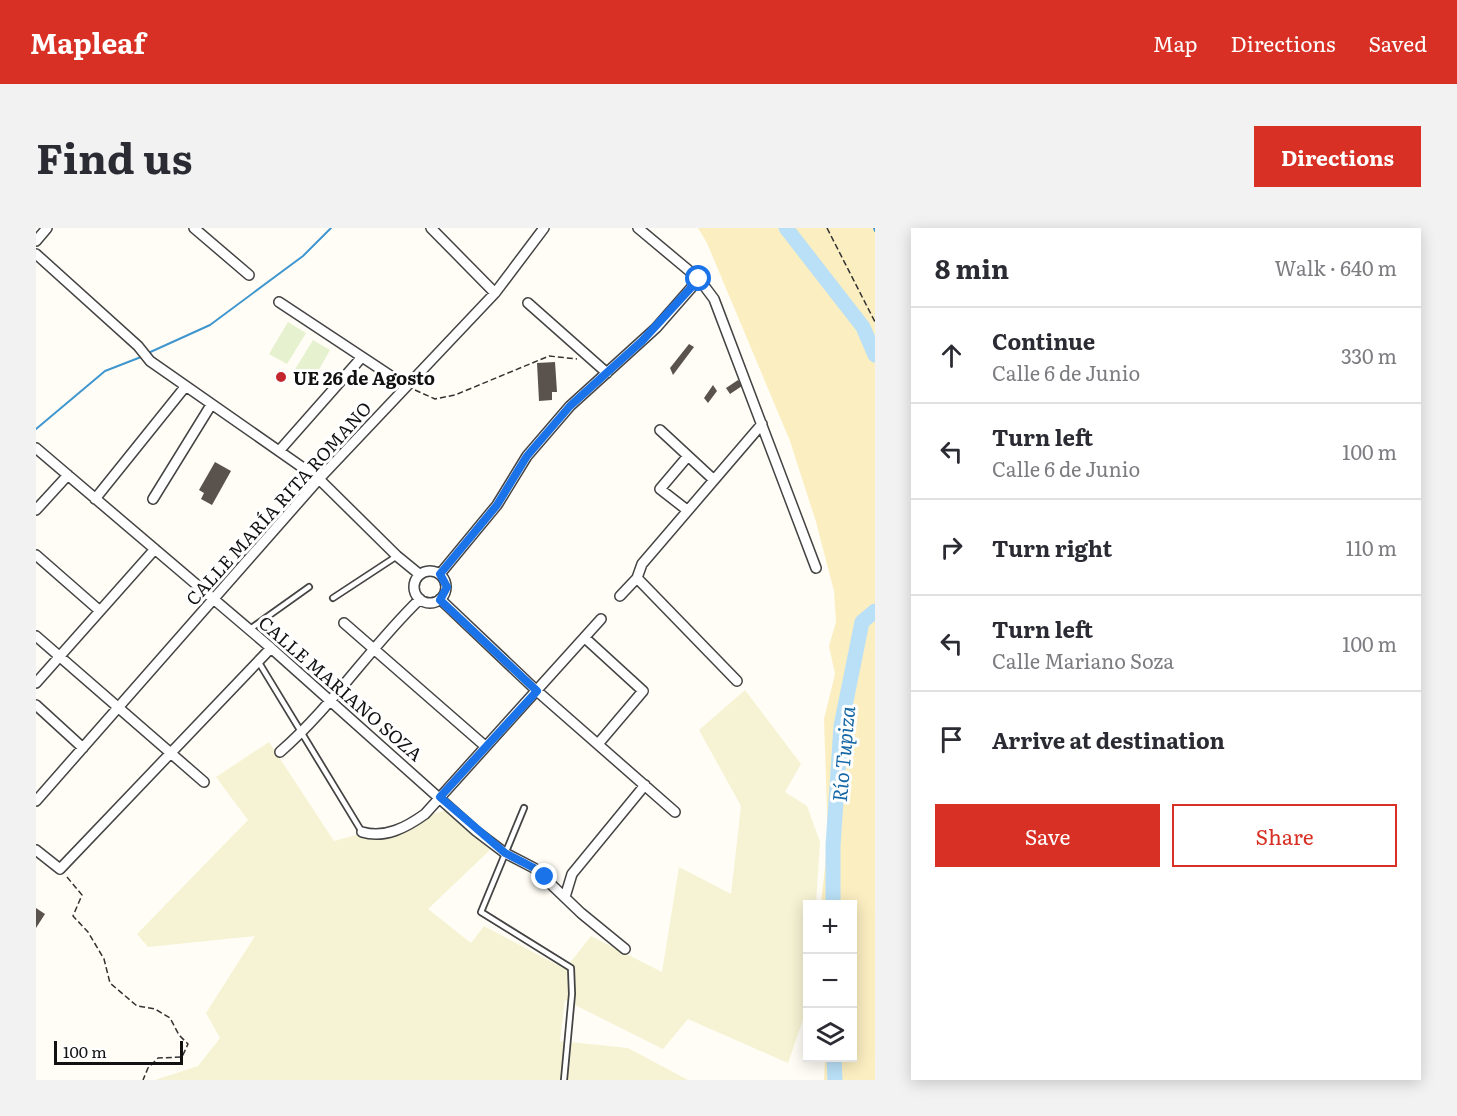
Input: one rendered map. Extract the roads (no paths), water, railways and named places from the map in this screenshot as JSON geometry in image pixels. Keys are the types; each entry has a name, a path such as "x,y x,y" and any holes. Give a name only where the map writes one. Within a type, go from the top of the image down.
{"street":[{"path":"36,241 47,228"},
{"path":"194,228 249,275"},
{"path":"431,228 495,293"},
{"name":"CALLE MARÍA RITA ROMANO","path":"36,801 319,479 495,293 544,228"},
{"path":"638,228 699,279 714,299 816,568"},
{"path":"36,254 138,346 150,361 319,479 397,556 419,574"},
{"path":"440,574 497,505 527,456 570,406 656,328 699,279"},
{"path":"279,302 406,386"},
{"path":"528,303 607,373"},
{"path":"279,451 362,357"},
{"path":"95,499 185,387"},
{"path":"153,499 211,405"},
{"path":"620,597 637,578 642,564 762,424"},
{"path":"660,430 714,480"},
{"name":"CALLE MARIANO SOZA","path":"36,448 250,629 505,853 534,868 626,949"},
{"path":"687,510 660,489 688,456"},
{"path":"36,510 68,475"},
{"path":"36,683 155,549"},
{"path":"36,555 100,611"},
{"path":"432,570 440,574 447,587 440,600 430,603 420,599 414,584 419,574 432,570"},
{"path":"637,578 737,681"},
{"path":"280,752 302,733 373,647 420,599"},
{"path":"440,600 537,691 675,812"},
{"path":"362,832 373,835 393,832 412,824 440,797 601,620"},
{"path":"344,622 485,746"},
{"path":"36,636 204,782"},
{"path":"585,638 643,691 598,744"},
{"path":"36,850 60,869 272,648"},
{"path":"36,705 83,748"},
{"path":"565,897 572,874 645,785"}],"lane":[{"path":"333,598 397,556"},
{"path":"250,629 309,587"},
{"path":"258,661 362,832"},
{"path":"524,808 481,912 571,968 572,994 564,1080"}],"waterway":[{"path":"146,354 210,325 303,256 331,228"},
{"name":"Río Tupiza","path":"786,228 863,327 875,355"},
{"path":"36,429 105,371 141,357"},
{"name":"Río Tupiza","path":"833,900 833,846 841,726 862,622 875,611"},
{"name":"Río Tupiza","path":"834,1062 835,1080"}],"place":[{"name":"UE 26 de Agosto","path":"281,377"}]}
